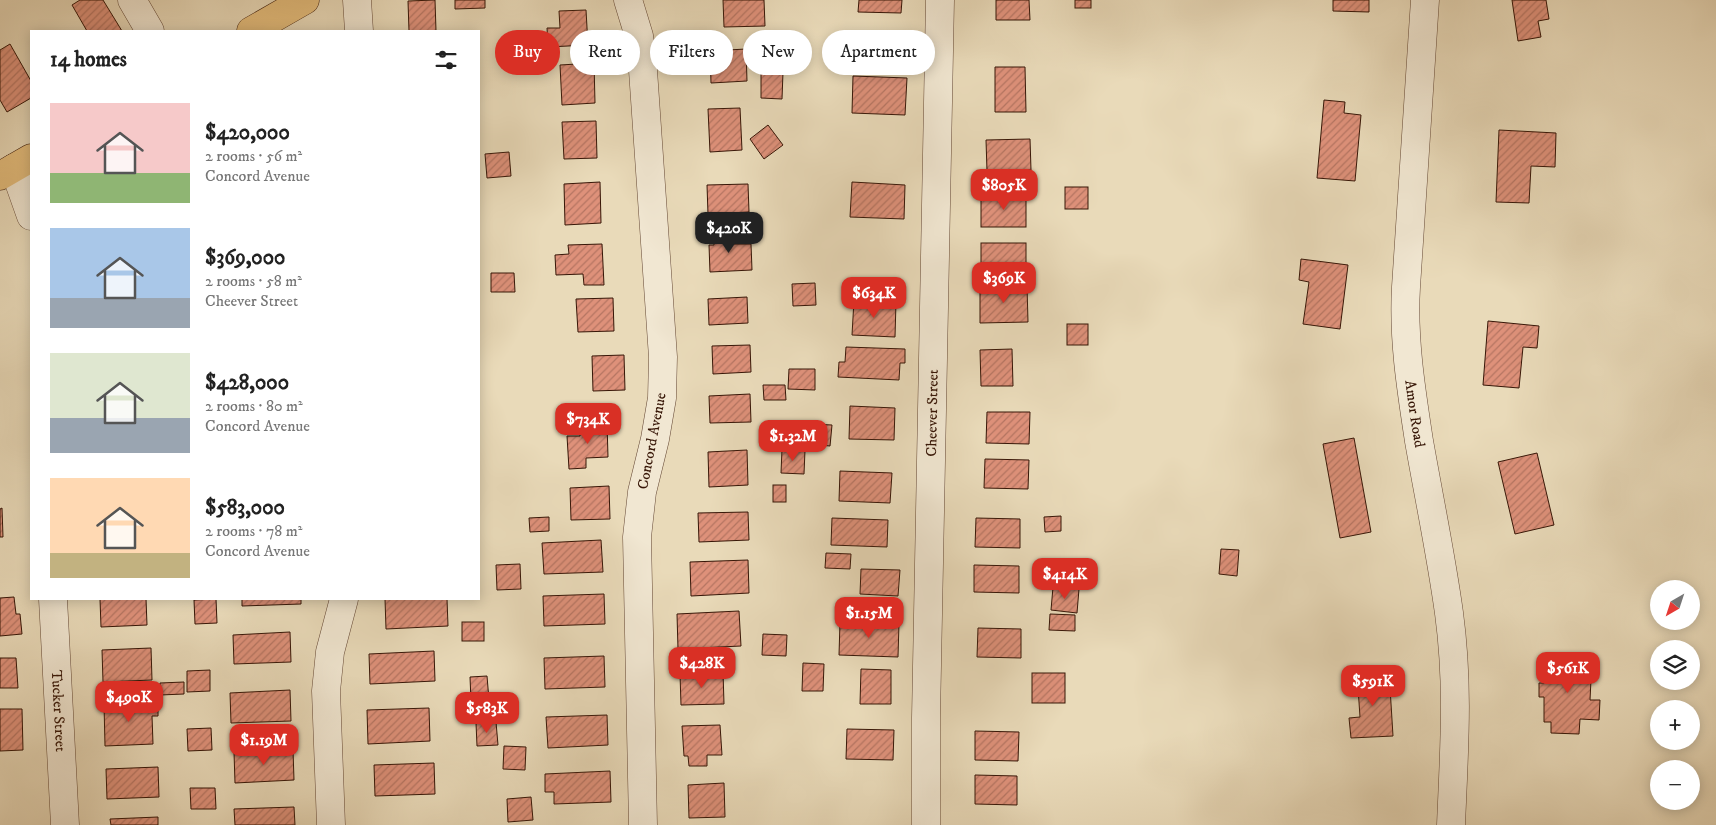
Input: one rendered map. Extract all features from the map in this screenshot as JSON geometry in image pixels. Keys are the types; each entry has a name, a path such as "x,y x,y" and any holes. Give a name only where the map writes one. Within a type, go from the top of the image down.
{"highway":[{"path":"253,30 305,0"}],"street":[{"path":"132,0 149,30"},
{"path":"357,0 359,30"},
{"name":"Concord Avenue","path":"628,0 639,36 642,56 663,357 662,398 655,439 642,492 637,537 643,825"},
{"name":"Cheever Street","path":"926,825 926,707 940,0"},
{"name":"Amor Road","path":"1425,0 1406,286 1405,330 1409,377 1448,612 1455,666 1456,710 1451,825"},
{"path":"15,168 30,213"},
{"name":"Tucker Street","path":"53,600 65,825"},
{"path":"331,825 326,692 330,652 344,600"}],"building":[{"path":"80,0 103,0 121,30 86,30 72,5"},
{"path":"435,0 436,30 409,30 408,1"},
{"path":"455,0 485,0 485,8 455,9"},
{"path":"723,0 764,0 765,26 724,27"},
{"path":"859,0 902,0 901,13 858,12"},
{"path":"996,0 1029,0 1030,20 996,20"},
{"path":"1075,0 1091,0 1091,8 1075,8"},
{"path":"1333,0 1369,0 1369,12 1333,11"},
{"path":"1512,0 1546,0 1549,19 1538,21 1541,37 1518,41"},
{"path":"586,10 587,30 570,30 570,46 560,46 560,30 547,30 547,28 560,28 559,11"},
{"path":"10,44 30,79 30,99 7,112 0,100 0,50"},
{"path":"743,49 743,75 747,75 747,81 711,83 711,75 733,75 733,50"},
{"path":"570,64 570,75 594,75 595,103 562,105 560,65"},
{"path":"995,67 1025,67 1026,112 995,112"},
{"path":"761,75 783,75 782,99 761,98"},
{"path":"853,76 907,78 905,115 852,113"},
{"path":"1324,100 1345,102 1344,113 1361,115 1355,181 1317,178"},
{"path":"740,108 742,150 710,152 708,109"},
{"path":"596,121 597,158 564,159 562,122"},
{"path":"768,125 783,145 764,159 750,139"},
{"path":"1499,130 1556,133 1555,167 1531,166 1529,203 1496,202"},
{"path":"1030,139 1031,170 987,171 986,140"},
{"path":"509,152 511,176 487,178 485,154"},
{"path":"600,182 601,223 565,225 564,184"},
{"path":"852,182 905,185 904,219 850,217"},
{"path":"748,184 749,212 708,214 707,185"},
{"path":"1065,187 1088,187 1088,209 1065,209"},
{"path":"981,195 1026,195 1026,227 981,227"},
{"path":"733,231 733,244 751,244 752,270 710,272 709,245 714,245 714,232"},
{"path":"981,243 1026,243 1026,272 981,272"},
{"path":"602,244 604,285 584,285 583,274 556,275 555,255 569,254 568,245"},
{"path":"1301,259 1348,265 1340,329 1303,324 1309,282 1299,280"},
{"path":"491,273 514,273 515,292 491,292"},
{"path":"815,283 816,305 793,306 792,284"},
{"path":"980,286 1027,286 1028,322 980,323"},
{"path":"747,297 748,323 709,325 708,299"},
{"path":"613,298 614,331 578,332 576,299"},
{"path":"854,300 896,302 895,337 852,335"},
{"path":"1488,321 1539,326 1537,348 1523,347 1519,388 1483,385"},
{"path":"1067,324 1088,324 1088,345 1067,345"},
{"path":"750,345 751,372 713,374 712,346"},
{"path":"846,347 905,349 905,363 900,363 899,380 838,377 839,362 845,362"},
{"path":"1012,349 1013,386 981,386 980,350"},
{"path":"624,355 625,390 593,391 592,356"},
{"path":"789,369 815,369 815,390 788,389"},
{"path":"763,385 785,385 786,400 764,400"},
{"path":"750,394 751,422 710,423 709,396"},
{"path":"850,406 895,408 894,440 849,439"},
{"path":"987,412 1030,412 1029,444 986,443"},
{"path":"607,423 608,457 586,458 586,468 569,469 567,436 580,436 580,424"},
{"path":"812,424 832,425 830,446 810,444"},
{"path":"1354,438 1371,532 1340,538 1323,444"},
{"path":"782,449 805,450 804,474 781,473"},
{"path":"747,450 748,485 709,487 708,452"},
{"path":"1537,453 1554,525 1515,534 1498,462"},
{"path":"985,459 1029,460 1028,489 984,488"},
{"path":"840,471 892,473 890,503 839,501"},
{"path":"773,485 786,485 786,502 773,502"},
{"path":"609,486 610,519 571,520 570,488"},
{"path":"2,508 3,537 0,537 0,509"},
{"path":"748,512 749,540 699,542 698,513"},
{"path":"1061,516 1061,531 1045,532 1044,517"},
{"path":"549,517 549,531 530,532 529,518"},
{"path":"832,518 888,520 887,547 831,545"},
{"path":"976,518 1020,519 1020,548 975,547"},
{"path":"601,540 603,572 544,574 542,543"},
{"path":"1221,549 1239,550 1237,576 1219,574"},
{"path":"826,553 851,554 850,569 825,568"},
{"path":"748,560 749,593 691,596 690,562"},
{"path":"520,564 521,589 497,590 496,565"},
{"path":"974,565 1019,566 1019,593 974,592"},
{"path":"861,569 900,570 898,596 860,594"},
{"path":"1053,587 1079,589 1077,613 1051,610"},
{"path":"604,594 605,624 544,626 543,596"},
{"path":"14,597 16,614 20,614 22,634 0,636 0,598"},
{"path":"100,600 146,600 147,625 101,627"},
{"path":"194,600 216,600 217,623 195,624"},
{"path":"242,600 301,600 301,604 242,606"},
{"path":"385,600 447,600 448,626 386,629"},
{"path":"739,611 741,646 678,649 677,614"},
{"path":"1050,614 1075,615 1075,631 1049,630"},
{"path":"462,622 484,622 484,641 462,641"},
{"path":"840,622 899,623 898,657 839,655"},
{"path":"978,628 1021,629 1021,658 977,657"},
{"path":"290,632 291,662 234,664 233,635"},
{"path":"763,634 787,635 786,656 762,655"},
{"path":"151,648 152,680 103,682 102,650"},
{"path":"434,651 435,681 370,684 369,654"},
{"path":"604,656 605,687 545,689 544,658"},
{"path":"0,658 16,658 18,688 0,688"},
{"path":"1545,658 1592,659 1590,700 1600,700 1599,720 1580,719 1579,734 1551,733 1551,722 1544,722 1544,697 1539,697 1539,683 1544,683"},
{"path":"803,663 824,664 823,691 802,691"},
{"path":"861,669 891,670 891,704 860,704"},
{"path":"210,670 210,691 187,692 187,671"},
{"path":"1389,671 1393,736 1351,738 1349,718 1360,717 1357,673"},
{"path":"723,672 724,704 681,705 680,674"},
{"path":"1032,673 1065,673 1065,703 1032,703"},
{"path":"487,676 489,700 471,701 470,677"},
{"path":"184,682 184,694 160,695 160,683"},
{"path":"290,690 291,721 231,723 230,693"},
{"path":"158,702 158,716 152,716 153,744 105,746 104,704"},
{"path":"429,708 430,741 368,744 367,710"},
{"path":"0,709 22,709 23,750 0,751"},
{"path":"607,715 608,745 548,748 546,717"},
{"path":"496,722 498,745 477,746 476,723"},
{"path":"720,725 722,755 707,755 707,766 689,766 688,756 684,756 682,726"},
{"path":"211,728 212,750 188,751 187,729"},
{"path":"847,729 894,730 893,760 846,759"},
{"path":"975,731 1019,732 1018,761 975,760"},
{"path":"504,746 526,747 525,770 503,769"},
{"path":"293,750 294,780 235,783 234,752"},
{"path":"434,763 435,794 375,796 374,765"},
{"path":"158,767 159,797 107,799 106,769"},
{"path":"610,771 611,802 554,804 554,792 545,792 545,774"},
{"path":"975,775 1017,776 1017,805 975,804"},
{"path":"724,783 725,817 689,818 688,785"},
{"path":"190,788 215,788 216,809 191,809"},
{"path":"531,797 533,820 508,822 507,799"},
{"path":"294,807 295,825 235,825 234,809"},
{"path":"158,817 158,825 111,825 110,819"}]}
